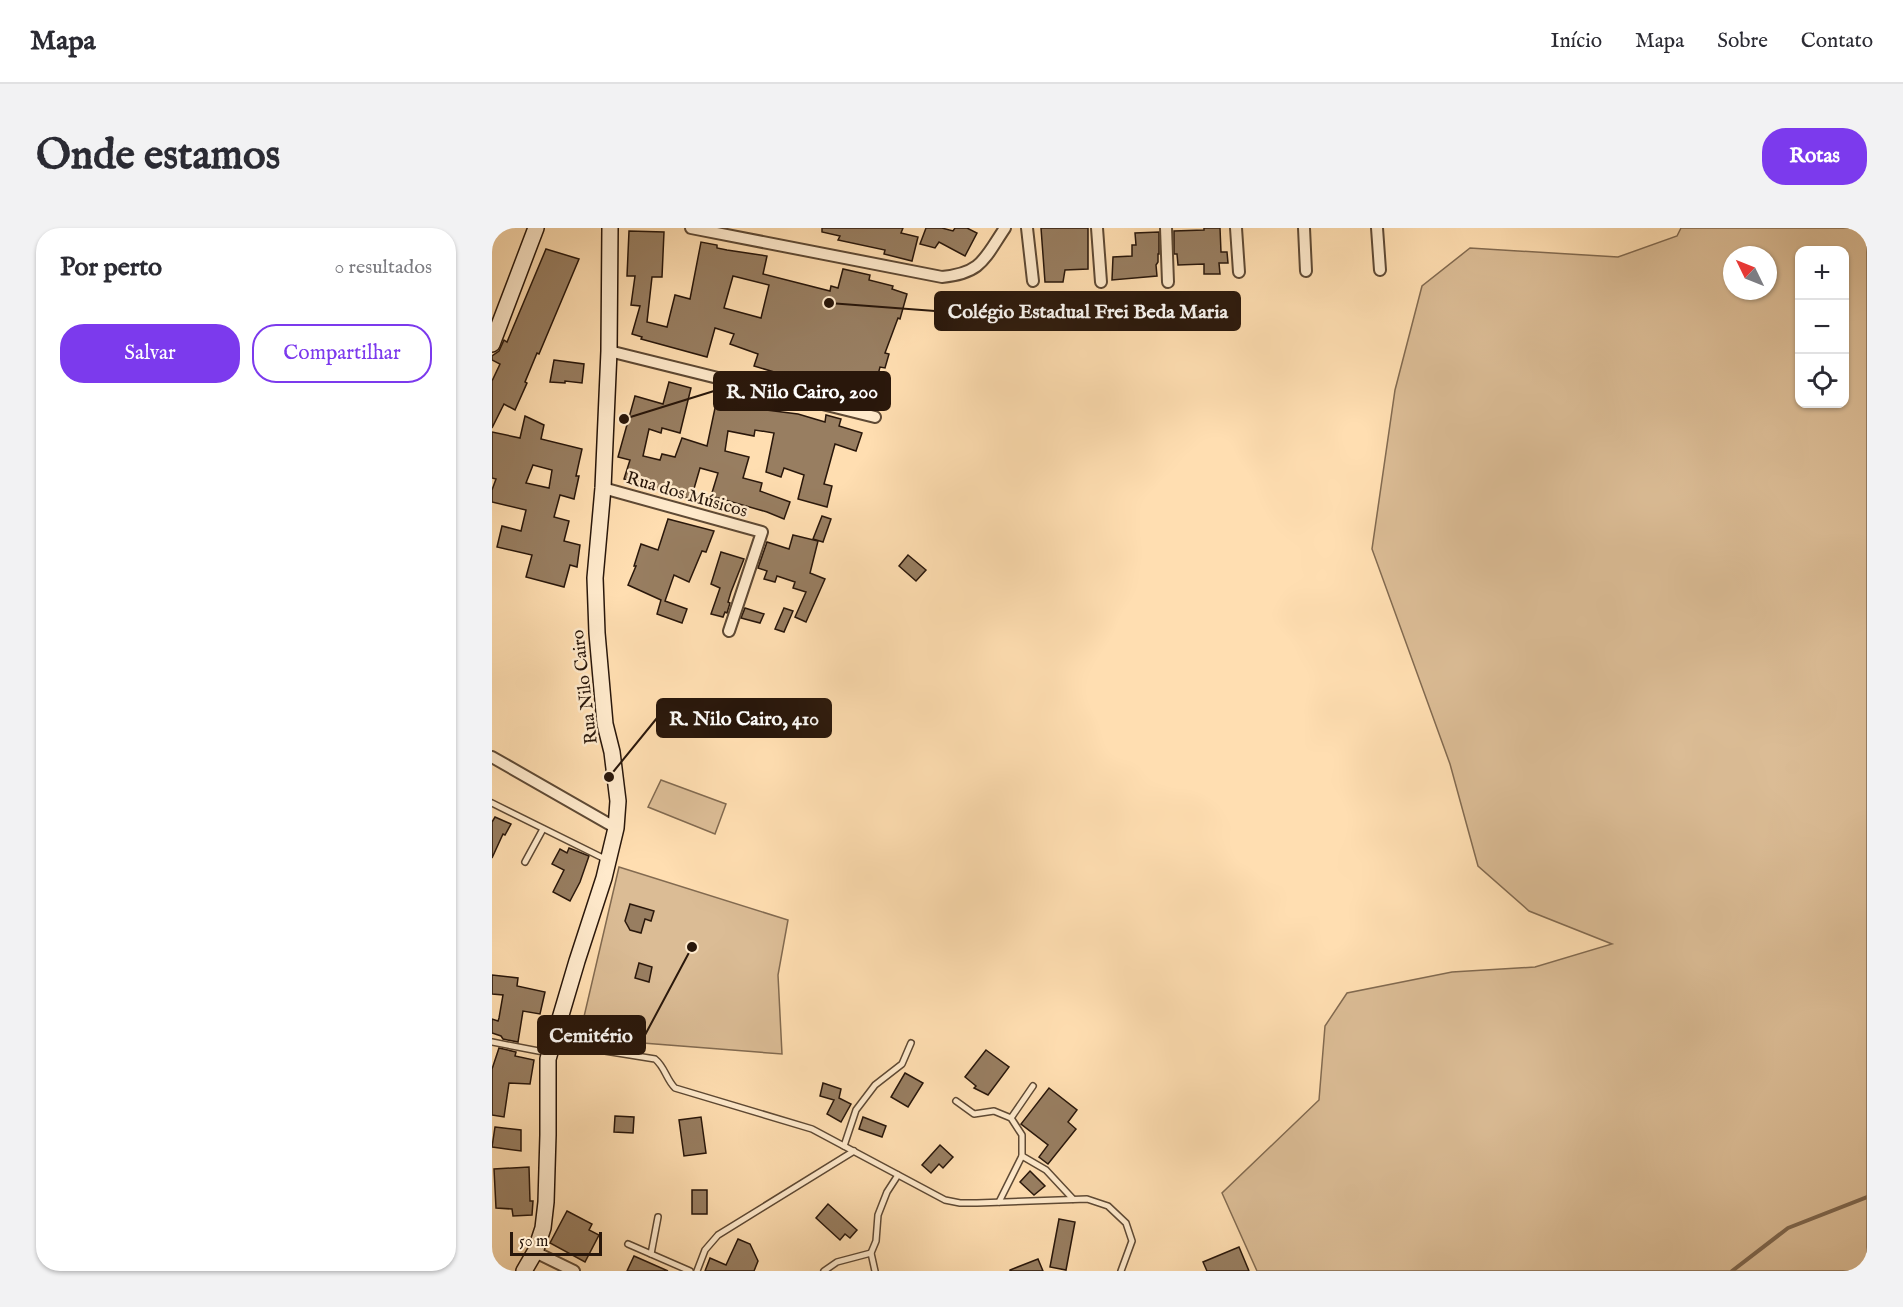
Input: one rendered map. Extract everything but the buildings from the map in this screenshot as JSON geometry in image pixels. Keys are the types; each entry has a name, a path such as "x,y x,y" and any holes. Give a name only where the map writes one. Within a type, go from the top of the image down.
{"street":[{"path":"492,344 536,228"},
{"name":"Rua Nilo Cairo","path":"524,1271 535,1252 543,1228 546,1202 548,1059 616,828 618,801 612,752 605,724 595,578 603,488 609,351 610,228"},
{"path":"691,228 942,277 962,275 980,265 1005,228"},
{"path":"1027,228 1033,281"},
{"path":"1097,228 1101,282"},
{"path":"1166,228 1168,282"},
{"path":"1236,228 1239,272"},
{"path":"1304,228 1306,271"},
{"path":"1377,228 1380,270"},
{"path":"609,351 875,417"},
{"name":"Rua dos Músicos","path":"603,488 762,532 729,631"},
{"path":"492,757 616,828"},
{"path":"535,1252 574,1271"}],"lane":[{"path":"492,803 608,861"},
{"path":"525,862 543,829"},
{"path":"492,1042 655,1059 662,1065 670,1083 675,1088 812,1129 945,1200 960,1203 999,1203 1088,1198 1108,1206 1126,1223 1132,1241 1121,1271"},
{"path":"843,1146 856,1110 875,1085 902,1064 911,1044"},
{"path":"1011,1118 1033,1086"},
{"path":"956,1101 974,1114 994,1111 1011,1118 1022,1135 1022,1156 999,1203"},
{"path":"697,1271 705,1250 718,1235 854,1151"},
{"path":"1022,1156 1046,1170 1073,1199"},
{"path":"875,1271 871,1252 876,1240 878,1215 887,1192 898,1175"},
{"path":"651,1254 658,1217"},
{"path":"628,1244 690,1271"},
{"path":"824,1271 837,1262 871,1252"}],"shaded area":[{"path":"1681,228 1867,228 1867,1271 1257,1271 1222,1193 1319,1100 1325,1026 1347,993 1452,972 1535,967 1612,944 1529,911 1478,866 1450,764 1372,549 1395,390 1422,286 1470,248 1618,257 1677,236"},
{"path":"661,780 726,804 715,834 648,807"},
{"path":"619,867 788,920 778,975 782,1054 579,1038"}],"waterway":[{"path":"1732,1271 1788,1228 1867,1197"}],"place":[{"name":"Colégio Estadual Frei Beda Maria","path":"829,303"},
{"name":"R. Nilo Cairo, 200","path":"624,419"},
{"name":"R. Nilo Cairo, 410","path":"609,777"},
{"name":"Cemitério","path":"692,947"}]}
